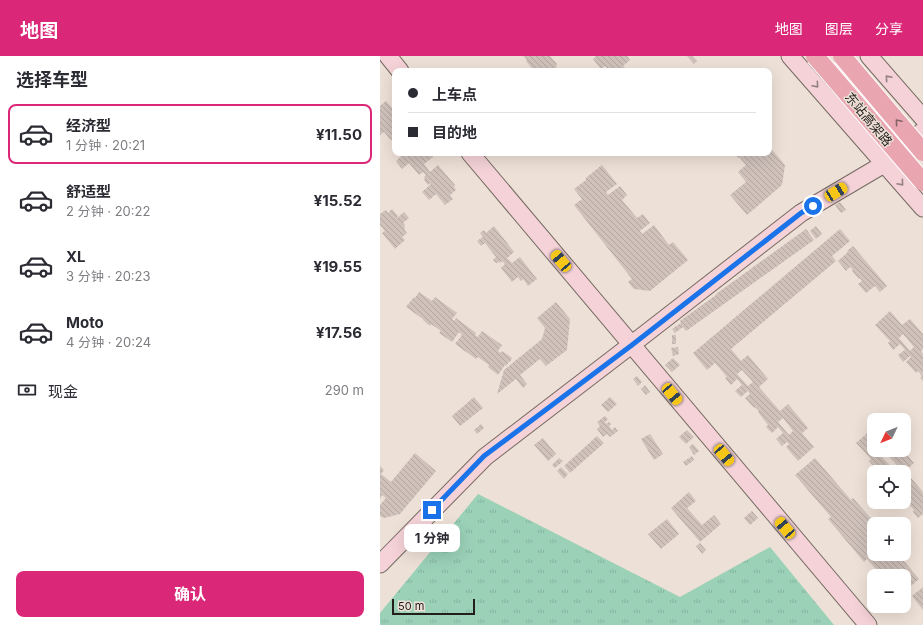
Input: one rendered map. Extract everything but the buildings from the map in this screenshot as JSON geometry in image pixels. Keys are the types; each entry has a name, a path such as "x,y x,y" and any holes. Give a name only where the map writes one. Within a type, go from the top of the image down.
{"main road":[{"name":"东站高架路","path":"815,56 923,182"},
{"name":"东站高架路","path":"842,56 923,152"}],"street":[{"path":"388,56 398,68"},
{"path":"790,56 923,208"},
{"path":"869,56 923,118"},
{"path":"380,564 484,456 632,345 801,213 884,164 923,131"},
{"path":"473,156 868,625"}],"green space":[{"path":"478,494 680,597 770,547 834,625 380,625 380,613"}],"route":[{"path":"432,510 484,456 632,345 801,213 813,206"}]}
